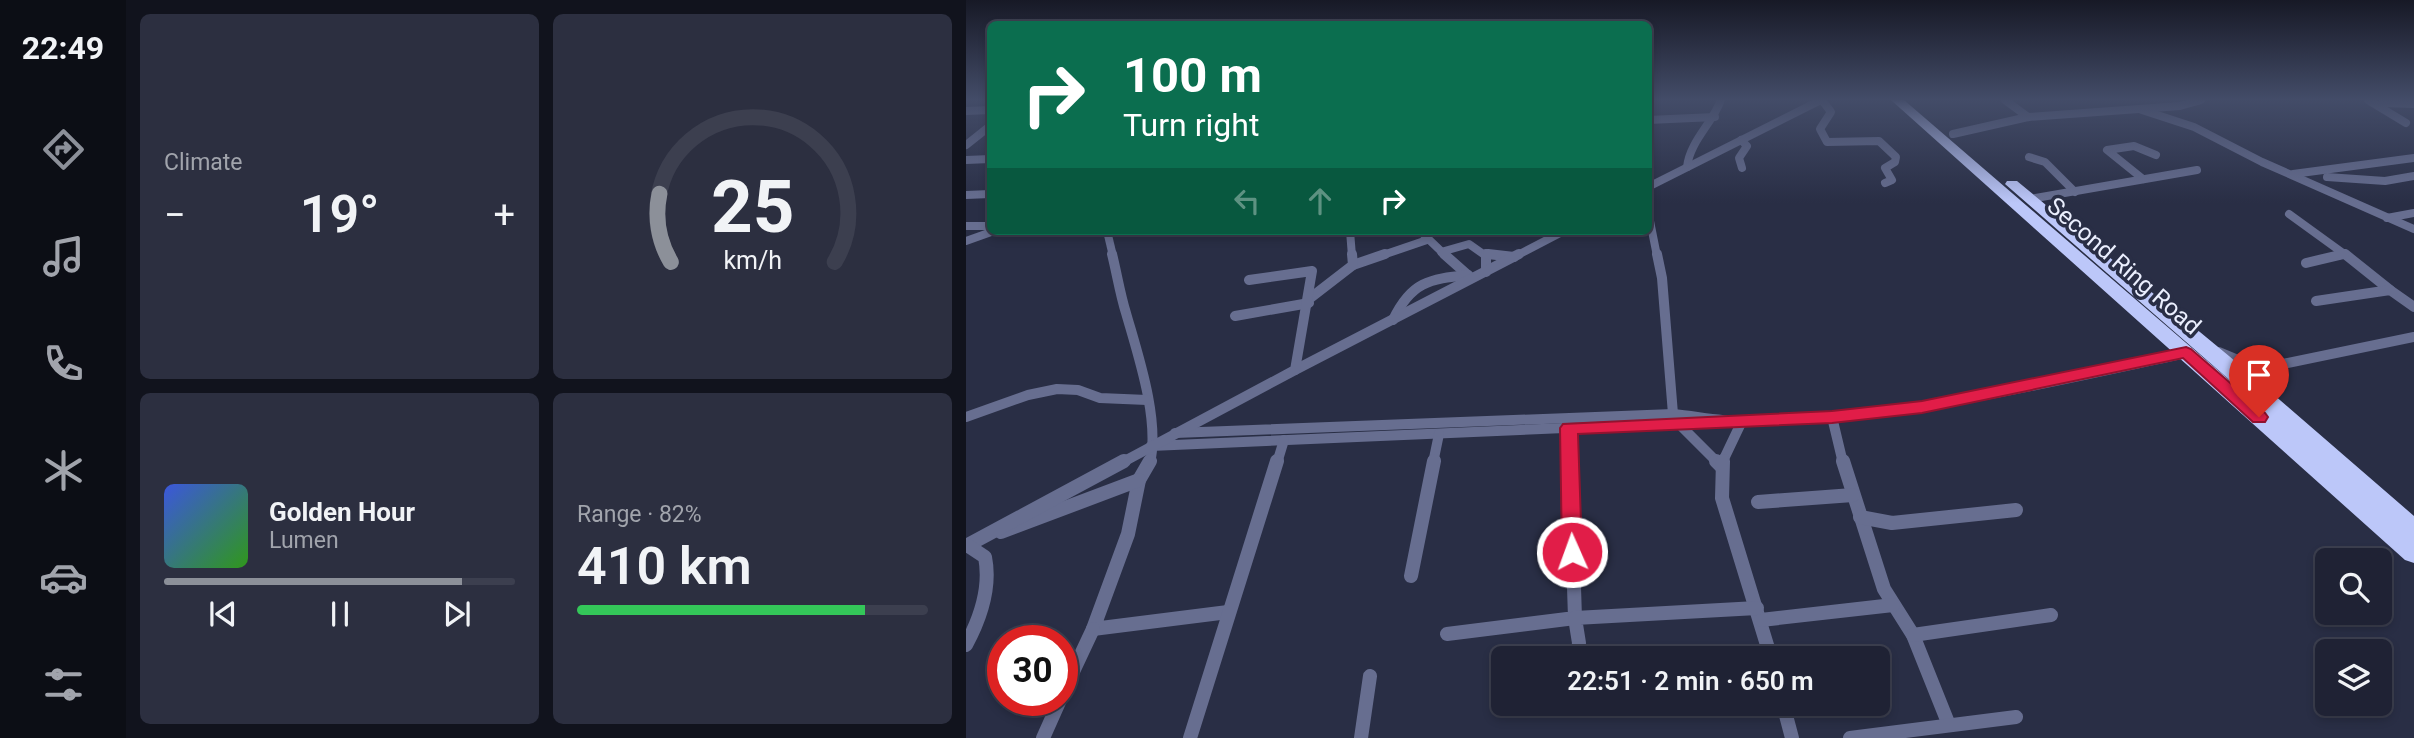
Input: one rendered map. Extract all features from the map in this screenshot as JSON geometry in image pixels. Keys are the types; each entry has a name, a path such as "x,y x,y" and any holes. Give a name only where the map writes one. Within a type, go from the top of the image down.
{"highway":[{"name":"Second Ring Road","path":"1940,134 2024,202 2194,349 2414,553"},
{"name":"Second Ring Road","path":"1953,134 2096,276 2270,404 2414,530"}],"street":[{"path":"1687,167 1689,152 1702,134"},
{"path":"1652,186 1750,134"},
{"path":"1821,134 1827,142 1879,141 1894,155 1895,162 1885,168 1892,180 1885,183"},
{"path":"2209,134 2414,229"},
{"path":"1741,139 1747,146 1739,158 1742,168"},
{"path":"2143,179 2107,150 2134,146 2156,155"},
{"path":"2029,157 2048,164 2075,192"},
{"path":"966,160 987,159"},
{"path":"2290,174 2414,159"},
{"path":"2024,202 2197,170"},
{"path":"2303,180 2340,177 2385,181 2414,176"},
{"path":"966,195 987,194"},
{"path":"2387,218 2414,213"},
{"path":"2289,214 2414,307"},
{"path":"966,226 987,226"},
{"path":"1652,230 1662,278 1673,414"},
{"path":"966,241 987,233"},
{"path":"1078,661 1093,629 1128,534 1139,480 1150,463 1147,400 1141,361 1120,292 1108,235"},
{"path":"1350,235 1353,265"},
{"path":"1423,235 1470,277"},
{"path":"968,544 1470,277 1486,272 1556,235"},
{"path":"1235,316 1309,301 1353,265 1427,240"},
{"path":"1441,252 1471,243 1486,254 1514,257"},
{"path":"1486,254 1486,272"},
{"path":"2306,263 2346,254"},
{"path":"1249,280 1309,270 1312,276 1309,301 1295,370"},
{"path":"1393,320 1399,306 1423,281 1470,277"},
{"path":"2316,301 2390,290"},
{"path":"1175,433 1673,414 1742,421 1832,417 1976,398 2194,349 2243,362 2273,366 2414,337"},
{"path":"2270,404 2261,376 2273,366"},
{"path":"966,416 1028,395 1057,389 1078,390 1100,398 1147,400"},
{"path":"1832,417 1853,495 1884,589 1913,635 1949,725"},
{"path":"1151,446 1680,425 1716,420"},
{"path":"1742,421 1721,466 1721,498 1768,646"},
{"path":"1680,425 1721,466"},
{"path":"1569,428 1574,618 1579,646"},
{"path":"1411,576 1439,434"},
{"path":"1190,738 1284,440"},
{"path":"968,544 1139,480"},
{"path":"1758,502 1853,495"},
{"path":"1860,517 1892,523 2016,510"},
{"path":"966,645 979,617 988,570 985,557 968,544"},
{"path":"1447,634 1574,618 1759,614 1893,605"},
{"path":"1093,629 1228,612"},
{"path":"1913,635 2051,615"},
{"path":"1361,738 1370,676"},
{"path":"1043,738 1053,716"},
{"path":"1786,716 1792,738"},
{"path":"1850,738 2016,717"}],"route":[{"path":"1572,552 1569,428 1832,417 1922,407 2186,353 2259,417"}]}
